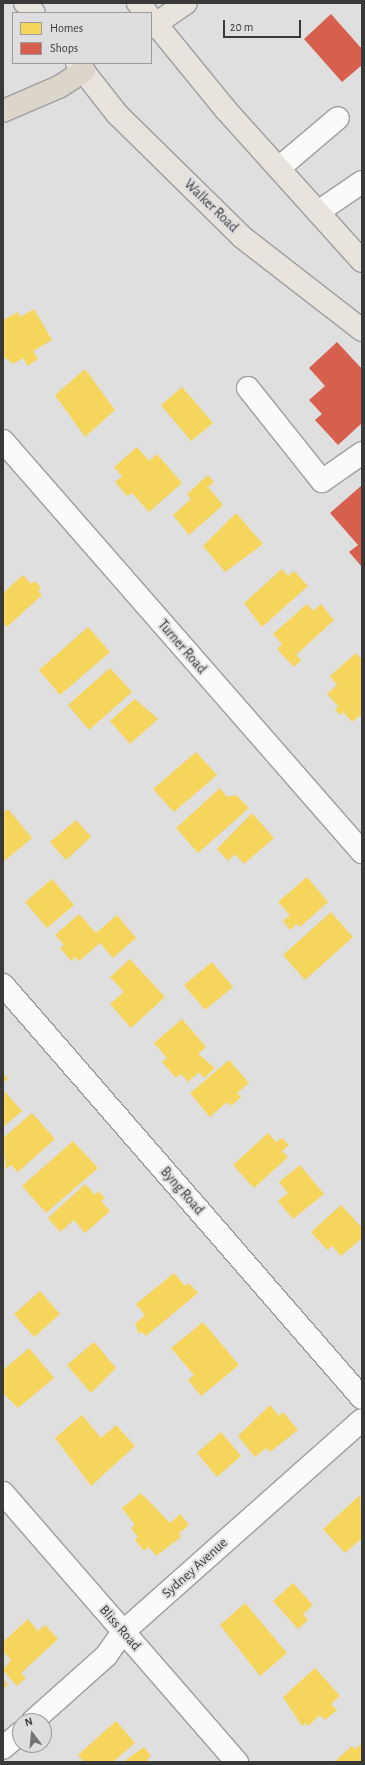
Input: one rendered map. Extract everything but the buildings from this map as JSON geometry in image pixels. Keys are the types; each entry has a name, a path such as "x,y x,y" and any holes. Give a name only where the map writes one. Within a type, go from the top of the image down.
{"highway":[{"path":"3,111 59,87 86,66"}],"main road":[{"path":"25,3 33,12"},
{"path":"138,3 145,12"},
{"path":"152,20 186,3"},
{"path":"152,21 362,261"},
{"name":"Walker Road","path":"86,66 117,114 242,237 362,330"}],"street":[{"path":"279,168 338,118"},
{"path":"318,212 362,182"},
{"path":"248,388 322,481 362,453"},
{"name":"Turner Road","path":"3,441 362,852"},
{"name":"Byng Road","path":"3,984 362,1398"},
{"name":"Sydney Avenue","path":"42,1713 106,1656 123,1632 362,1420"},
{"name":"Bliss Road","path":"3,1493 236,1762"},
{"path":"3,1748 12,1740"}]}
